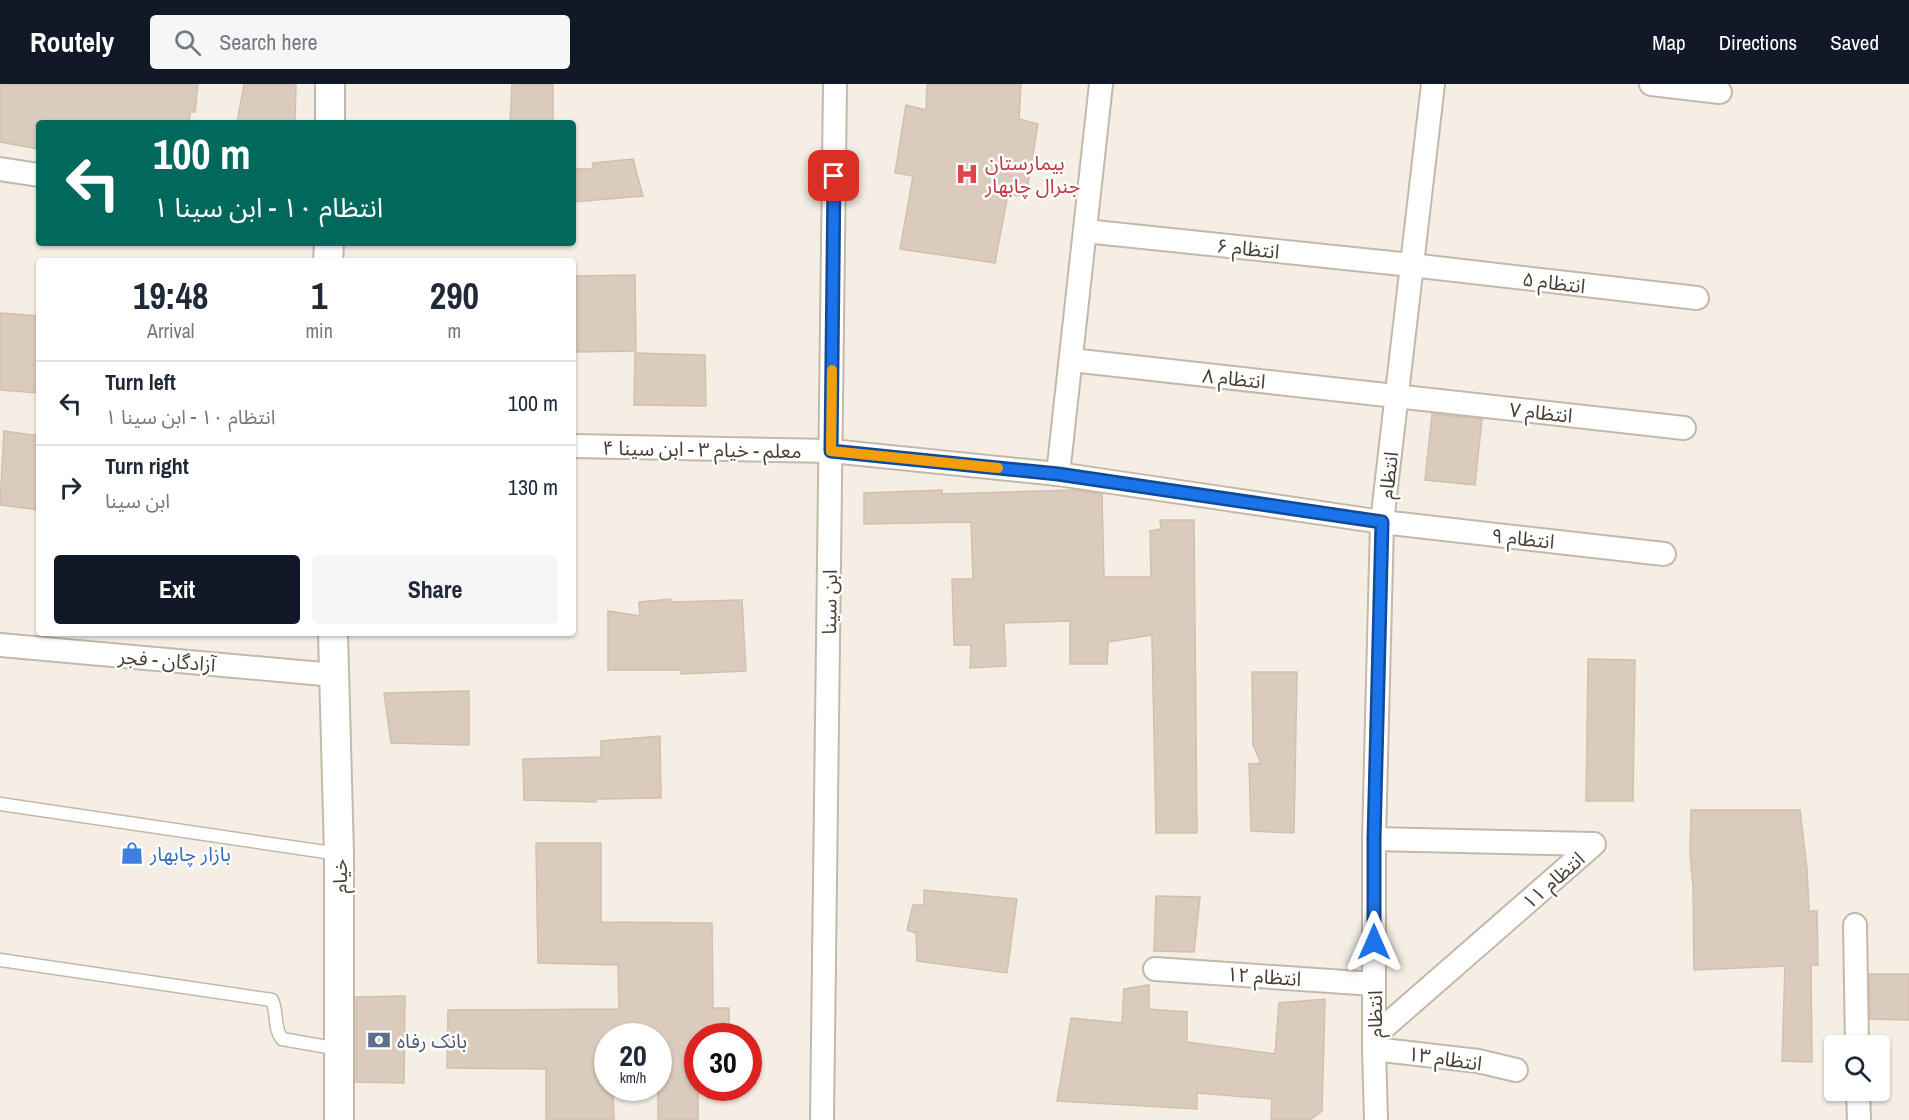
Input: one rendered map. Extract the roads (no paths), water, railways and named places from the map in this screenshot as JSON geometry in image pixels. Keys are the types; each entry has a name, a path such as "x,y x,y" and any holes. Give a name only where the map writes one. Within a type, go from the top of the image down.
{"street":[{"path":"330,84 330,120"},
{"name":"ابن سینا","path":"822,1120 835,84"},
{"path":"1058,474 1101,84"},
{"name":"انتظام","path":"1376,1120 1374,839 1382,522 1433,84"},
{"path":"1651,84 1720,92"},
{"path":"0,169 36,175"},
{"name":"انتظام ۶","path":"1085,231 1411,265"},
{"name":"انتظام ۵","path":"1411,265 1697,298"},
{"name":"انتظام ۸","path":"1071,360 1397,396"},
{"name":"انتظام ۷","path":"1397,396 1684,428"},
{"name":"معلم - خیام ۳ - ابن سینا ۴","path":"576,446 831,451 1058,474"},
{"name":"انتظام ۹","path":"1058,474 1382,522 1664,554"},
{"name":"خیام","path":"333,636 339,854 339,1120"},
{"name":"آزادگان - فجر","path":"0,645 334,675"},
{"name":"انتظام ۱۱","path":"1374,839 1594,844 1374,1042"},
{"path":"1855,925 1857,1035"},
{"name":"انتظام ۱۲","path":"1155,969 1374,984"},
{"name":"انتظام ۱۳","path":"1374,1042 1478,1060 1516,1071"},
{"path":"1858,1101 1859,1120"}],"lane":[{"path":"0,804 339,854"},
{"path":"0,960 272,1000 275,1006 277,1032 282,1039 339,1049"}],"place":[{"name":"بیمارستان جنرال چابهار","path":"967,174"},
{"name":"بازار چابهار","path":"132,853"},
{"name":"بانک رفاه","path":"379,1040"}]}
